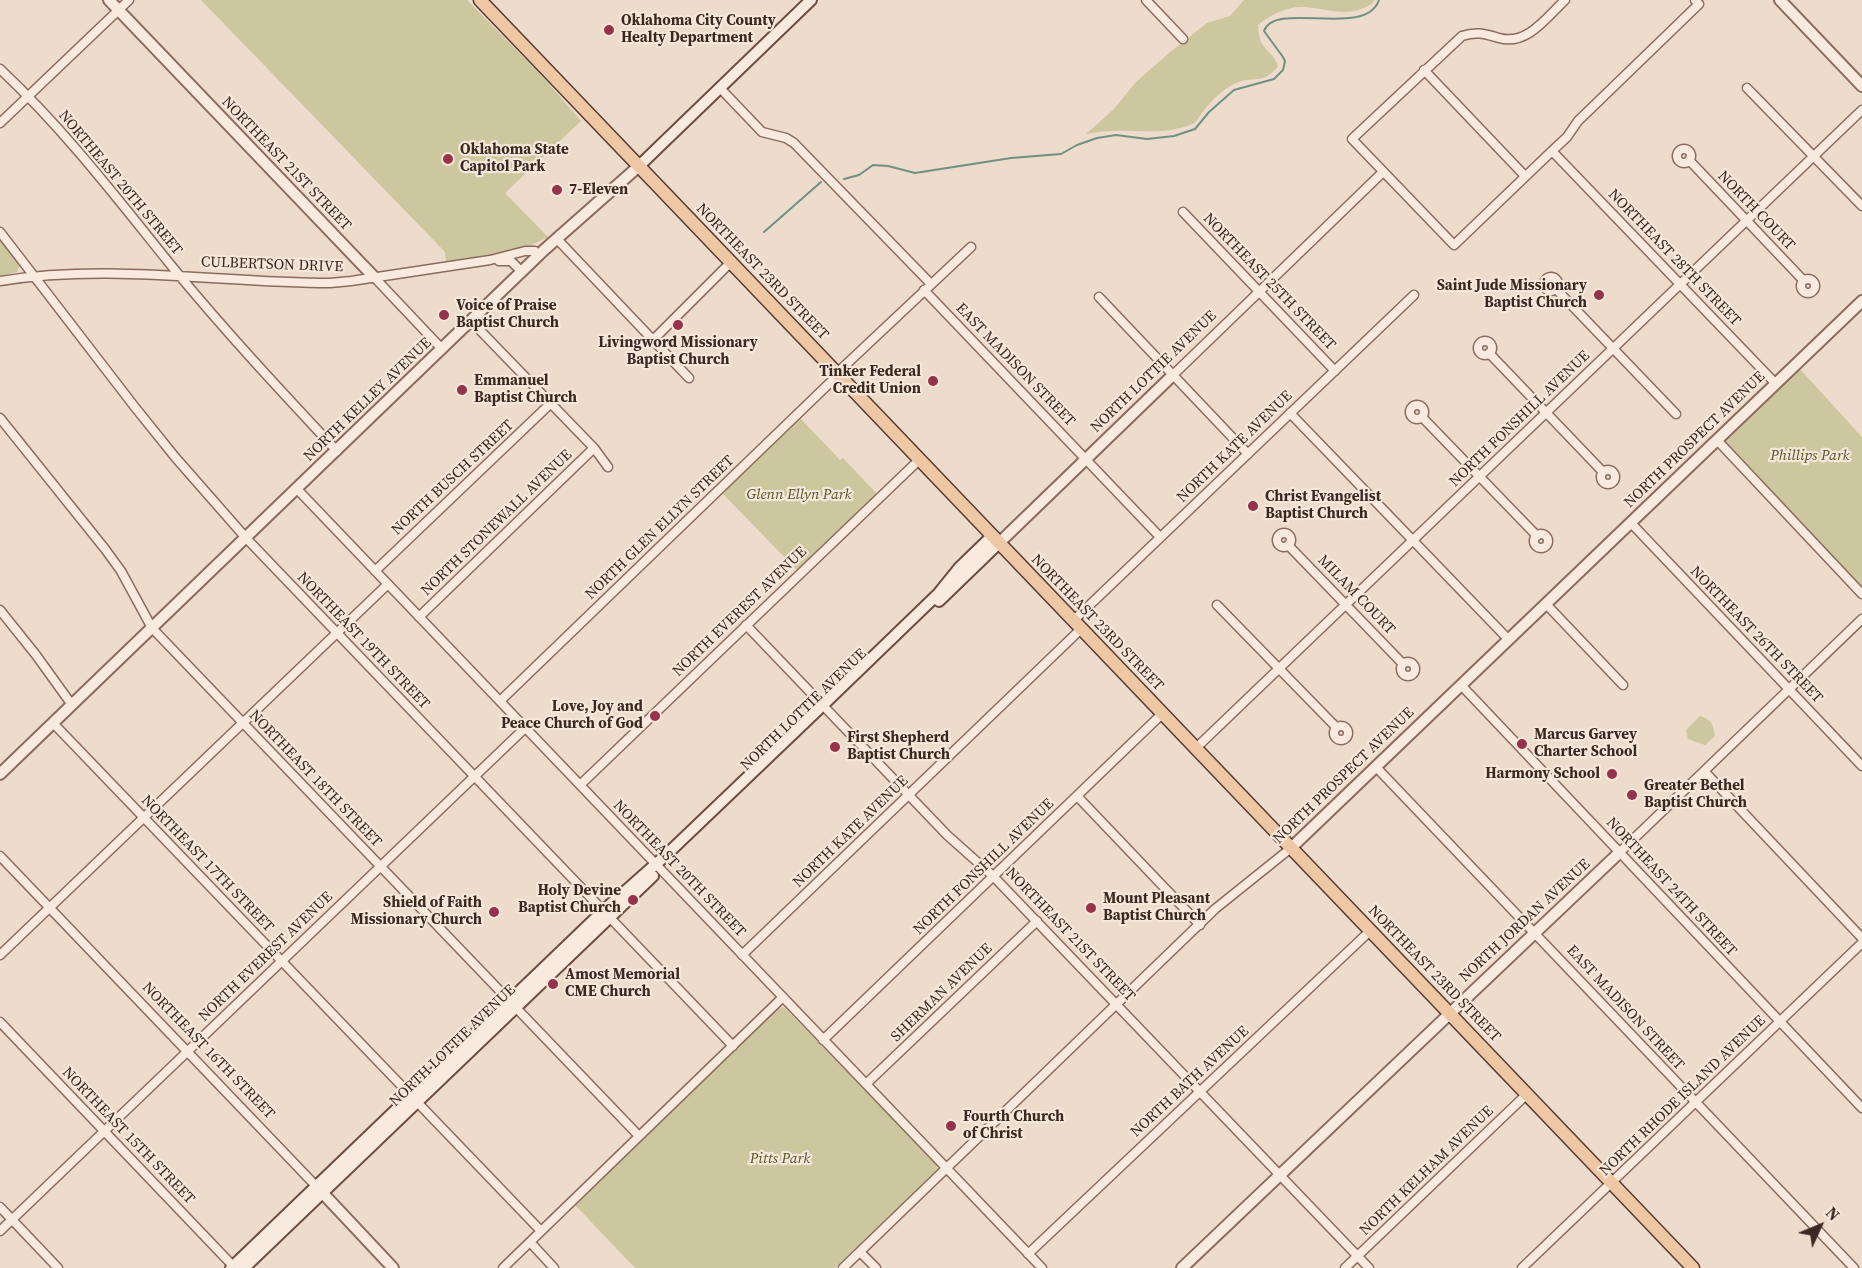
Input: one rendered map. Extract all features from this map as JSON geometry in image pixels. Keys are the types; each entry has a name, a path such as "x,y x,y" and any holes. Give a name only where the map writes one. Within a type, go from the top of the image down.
{"main road":[{"name":"NORTHEAST 23RD STREET","path":"480,0 1693,1268"}],"street":[{"name":"NORTHEAST 21ST STREET","path":"109,0 442,349"},
{"path":"0,123 129,0"},
{"name":"NORTH KELLEY AVENUE","path":"0,774 539,255 639,166 811,0"},
{"path":"1146,0 1183,39"},
{"path":"1565,0 1527,36 1506,40 1480,32 1462,36 1352,139 1454,245 1567,137 1578,121 1699,4 1695,0"},
{"path":"1780,0 1862,86"},
{"name":"NORTHEAST 20TH STREET","path":"0,69 89,162 179,275 258,366 337,451"},
{"path":"1424,70 1525,176"},
{"name":"EAST MADISON STREET","path":"720,88 762,132 790,140 801,149 1161,537"},
{"path":"1747,88 1862,206"},
{"name":"NORTH FONSHILL AVENUE","path":"1196,748 1862,110"},
{"name":"NORTHEAST 28TH STREET","path":"1552,151 1776,384"},
{"name":"NORTH COURT","path":"1689,160 1803,280"},
{"name":"NORTH LOTTIE AVENUE","path":"236,1267 825,707 939,593 960,567 996,539 1086,458 1383,172"},
{"name":"NORTHEAST 25TH STREET","path":"1184,212 1335,371"},
{"name":"NORTHEAST 19TH STREET","path":"0,232 175,457 246,538 734,1046"},
{"path":"557,239 689,378"},
{"name":"NORTH GLEN ELLYN STREET","path":"500,701 971,247"},
{"name":"CULBERTSON DRIVE","path":"0,281 102,273 305,283 351,281 490,260 525,251 535,251 539,255"},
{"path":"490,260 511,261 522,272"},
{"path":"653,340 731,261"},
{"path":"1556,289 1676,414"},
{"name":"NORTH KATE AVENUE","path":"742,955 909,795 1161,537 1414,295"},
{"path":"1099,297 1248,454"},
{"name":"NORTH PROSPECT AVENUE","path":"843,1268 1231,895 1268,869 1291,848 1862,301"},
{"path":"471,321 594,448 609,467"},
{"path":"1489,353 1603,472"},
{"name":"NORTH BUSCH STREET","path":"375,571 550,404"},
{"path":"1290,413 1508,639"},
{"path":"1422,417 1537,536"},
{"name":"NORTHEAST 18TH STREET","path":"0,418 121,571 152,628 639,1136"},
{"path":"1717,440 1862,594"},
{"name":"NORTH STONEWALL AVENUE","path":"419,617 594,448"},
{"name":"NORTH EVEREST AVENUE","path":"580,785 920,459"},
{"name":"NORTHEAST 20TH STREET","path":"297,489 1042,1268"},
{"name":"NORTHEAST 26TH STREET","path":"1630,523 1862,766"},
{"name":"MILAM COURT","path":"1288,545 1403,664"},
{"path":"0,955 387,584"},
{"path":"1546,604 1623,685"},
{"path":"1217,605 1336,727"},
{"path":"0,610 43,663 72,705"},
{"name":"NORTH JORDAN AVENUE","path":"1182,1268 1862,619"},
{"name":"NORTHEAST 21ST STREET","path":"746,625 947,835 993,876 1037,921 1369,1268"},
{"name":"NORTHEAST 24TH STREET","path":"1461,685 1862,1108"},
{"name":"NORTH FONSHILL AVENUE","path":"823,1040 1163,713"},
{"name":"NORTHEAST 17TH STREET","path":"53,723 541,1232"},
{"name":"NORTH EVEREST AVENUE","path":"0,1231 525,728"},
{"name":"EAST MADISON STREET","path":"1376,766 1854,1268"},
{"path":"1704,771 1862,938"},
{"path":"1077,796 1200,925"},
{"name":"NORTHEAST 16TH STREET","path":"0,856 393,1268"},
{"name":"SHERMAN AVENUE","path":"866,1084 1037,921"},
{"name":"NORTH BATH AVENUE","path":"1028,1254 1371,930"},
{"name":"NORTH RHODE ISLAND AVENUE","path":"1522,1268 1862,943"},
{"path":"503,1268 783,997"},
{"name":"NORTHEAST 15TH STREET","path":"0,1022 236,1267"},
{"name":"NORTH KELHAM AVENUE","path":"1345,1268 1527,1094"},
{"path":"0,1207 58,1268"},
{"path":"530,1242 555,1268"},
{"path":"860,1252 876,1268"}],"green space":[{"name":"Oklahoma State Capitol Park","path":"201,0 467,0 542,76 581,121 505,193 548,237 524,249 446,262 445,252"},
{"path":"1244,0 1374,0 1373,3 1356,11 1292,8 1274,14 1263,21 1258,25 1261,41 1278,66 1263,78 1236,83 1223,91 1195,123 1168,130 1086,134 1114,109 1136,82 1169,53 1207,23 1230,16"},
{"path":"0,239 20,265 17,272 0,276"},
{"name":"Phillips Park","path":"1799,368 1862,437 1862,587 1725,441 1726,437"},
{"name":"Glenn Ellyn Park","path":"800,418 877,494 798,571 722,493"},
{"path":"1700,716 1707,719 1714,728 1715,736 1705,745 1688,739 1686,730"},
{"name":"Pitts Park","path":"784,1007 935,1163 938,1169 835,1268 635,1268 575,1205 779,1008"}],"waterway":[{"path":"844,179 859,175 873,165 888,166 915,173 1011,158 1061,154 1097,138 1116,135 1147,139 1174,136 1195,129 1209,112 1234,90 1274,79 1283,70 1285,61 1264,31 1272,22 1285,19 1357,17 1371,11 1379,0"},
{"path":"764,232 821,182"}],"place":[{"name":"Oklahoma City County Healty Department","path":"609,30"},
{"name":"Oklahoma State Capitol Park","path":"448,159"},
{"name":"7-Eleven","path":"557,190"},
{"name":"Saint Jude Missionary Baptist Church","path":"1599,295"},
{"name":"Voice of Praise Baptist Church","path":"444,315"},
{"name":"Livingword Missionary Baptist Church","path":"678,325"},
{"name":"Tinker Federal Credit Union","path":"933,381"},
{"name":"Emmanuel Baptist Church","path":"462,390"},
{"name":"Christ Evangelist Baptist Church","path":"1253,506"},
{"name":"Love, Joy and Peace Church of God","path":"655,716"},
{"name":"Marcus Garvey Charter School","path":"1522,744"},
{"name":"First Shepherd Baptist Church","path":"835,747"},
{"name":"Harmony School","path":"1612,774"},
{"name":"Greater Bethel Baptist Church","path":"1632,795"},
{"name":"Holy Devine Baptist Church","path":"633,900"},
{"name":"Mount Pleasant Baptist Church","path":"1091,908"},
{"name":"Shield of Faith Missionary Church","path":"494,912"},
{"name":"Amost Memorial CME Church","path":"553,984"},
{"name":"Fourth Church of Christ","path":"951,1126"}]}
